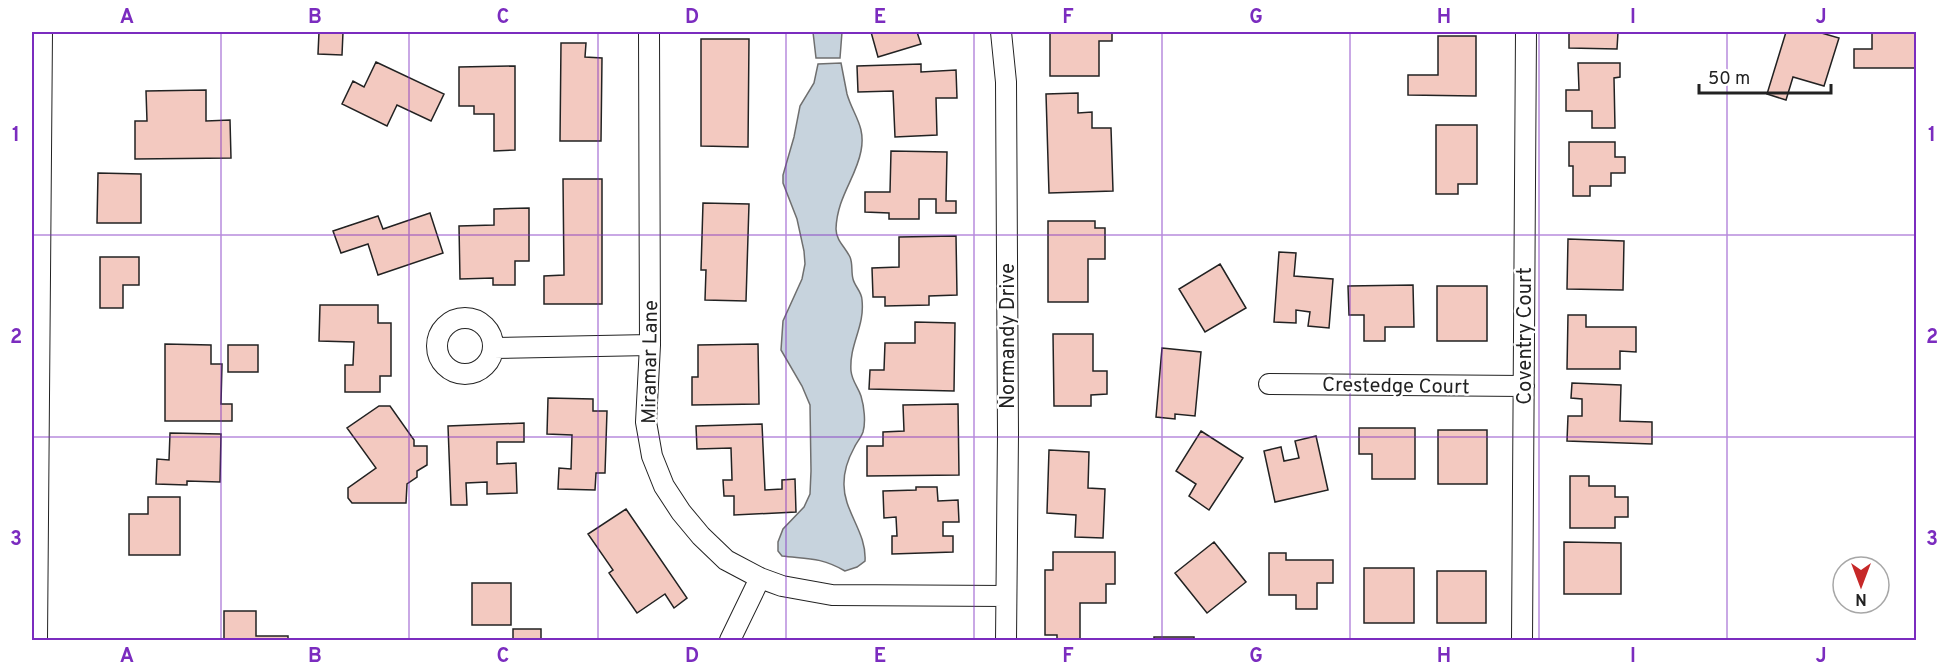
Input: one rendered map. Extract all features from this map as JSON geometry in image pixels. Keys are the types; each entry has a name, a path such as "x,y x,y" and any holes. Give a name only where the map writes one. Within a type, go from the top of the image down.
{"street":[{"path":"37,640 42,32"},
{"name":"Miramar Lane","path":"649,32 650,345 646,422 652,456 664,486 681,512 701,536 726,560 760,579 832,595 1006,596"},
{"name":"Normandy Drive","path":"1001,32 1006,82 1008,434 1006,640"},
{"name":"Coventry Court","path":"1522,640 1526,32"},
{"path":"493,348 650,345"},
{"name":"Crestedge Court","path":"1269,384 1524,386"},
{"path":"730,640 760,579"}],"shaded area":[{"path":"813,32 842,32 840,58 816,58"},
{"path":"841,63 847,94 862,134 859,161 843,197 836,229 839,240 850,257 853,279 862,297 861,319 852,352 851,371 864,409 863,432 847,465 844,483 847,503 865,550 865,561 845,571 821,561 782,556 778,551 778,542 783,529 804,507 810,494 811,471 810,405 781,350 783,321 802,279 805,264 797,219 783,183 783,175 800,106 814,83 818,64"}],"building":[{"path":"319,32 343,32 342,55 318,54"},
{"path":"871,32 917,32 921,44 878,57"},
{"path":"1050,32 1112,32 1112,41 1099,41 1099,76 1050,76"},
{"path":"1569,32 1618,32 1617,49 1569,48"},
{"path":"1786,32 1818,32 1839,38 1824,86 1793,77 1786,100 1767,94"},
{"path":"1872,32 1916,32 1916,68 1854,68 1854,49 1872,49"},
{"path":"1438,36 1476,36 1476,96 1408,95 1408,75 1438,75"},
{"path":"701,39 749,39 748,147 701,146"},
{"path":"561,43 586,43 585,57 602,58 601,141 560,141"},
{"path":"376,62 444,94 431,121 397,105 387,126 342,104 353,81 364,87"},
{"path":"1578,63 1620,63 1620,77 1614,78 1615,128 1592,128 1592,111 1566,111 1566,90 1579,90"},
{"path":"921,64 921,72 956,70 957,98 936,98 937,135 895,137 893,91 858,92 857,66"},
{"path":"515,66 515,150 494,151 494,114 474,114 474,106 459,106 459,67"},
{"path":"206,90 206,121 230,120 231,158 135,159 135,121 147,121 146,91"},
{"path":"1078,93 1078,113 1092,112 1092,128 1111,128 1113,191 1049,193 1046,94"},
{"path":"1436,125 1477,125 1477,184 1458,184 1458,194 1436,194"},
{"path":"1569,142 1615,142 1615,157 1625,157 1625,173 1611,173 1611,186 1590,186 1590,196 1573,196 1573,166 1569,166"},
{"path":"891,151 947,152 946,201 956,201 956,213 936,213 936,199 919,199 919,219 889,219 889,213 865,212 865,192 890,192"},
{"path":"98,173 141,174 141,223 97,223"},
{"path":"563,179 602,179 602,304 544,304 544,276 564,275"},
{"path":"703,203 749,204 746,301 705,300 706,270 701,270"},
{"path":"529,208 529,261 515,261 515,285 493,285 493,278 460,279 459,226 494,225 494,209"},
{"path":"430,213 443,253 378,275 368,244 341,253 333,231 378,216 383,229"},
{"path":"1048,221 1095,221 1095,228 1105,228 1105,259 1088,259 1088,302 1048,302"},
{"path":"956,236 957,295 929,296 929,305 885,306 885,297 873,297 872,268 899,267 899,237"},
{"path":"1568,239 1624,241 1623,290 1567,289"},
{"path":"1279,252 1296,253 1294,276 1333,279 1329,328 1308,326 1310,312 1296,310 1296,323 1274,322"},
{"path":"100,257 139,257 139,285 123,285 123,308 100,308"},
{"path":"1220,264 1246,308 1205,332 1179,289"},
{"path":"1413,285 1414,327 1385,327 1385,341 1364,341 1364,315 1349,315 1348,286"},
{"path":"1437,286 1487,286 1487,341 1437,341"},
{"path":"320,305 378,305 378,323 391,323 391,376 380,376 380,392 345,392 345,365 353,365 354,342 319,341"},
{"path":"1568,315 1586,315 1586,327 1636,327 1636,352 1620,351 1620,369 1567,369"},
{"path":"915,322 955,323 954,391 869,389 870,370 884,370 885,343 915,343"},
{"path":"1053,334 1093,334 1093,371 1107,371 1107,394 1091,395 1091,406 1054,406"},
{"path":"165,344 211,345 211,364 222,364 221,404 232,404 232,421 165,421"},
{"path":"758,344 759,404 692,405 692,377 698,377 698,345"},
{"path":"228,345 258,345 258,372 228,372"},
{"path":"1162,348 1201,352 1195,416 1175,414 1175,419 1156,417"},
{"path":"1572,383 1621,385 1620,421 1652,422 1652,444 1567,441 1568,416 1582,416 1582,399 1571,398"},
{"path":"548,398 593,399 593,411 607,411 605,473 596,473 595,490 558,489 559,468 571,469 572,435 547,434"},
{"path":"958,404 959,475 867,476 867,446 883,446 883,432 904,431 903,405"},
{"path":"379,406 390,406 414,440 414,446 427,446 427,465 417,471 417,477 407,484 406,503 352,503 348,498 348,488 376,468 347,428"},
{"path":"524,423 524,442 497,442 497,464 516,463 517,493 487,494 487,482 466,483 467,505 451,505 448,426"},
{"path":"762,424 765,490 782,489 782,480 795,479 796,512 734,515 734,496 724,496 723,480 732,480 731,448 697,449 696,426"},
{"path":"1359,428 1415,428 1415,479 1372,479 1372,454 1359,454"},
{"path":"1438,430 1487,430 1487,484 1438,484"},
{"path":"1201,431 1243,458 1209,510 1189,496 1196,484 1176,471"},
{"path":"170,433 221,434 220,482 187,481 187,485 156,484 157,459 169,460"},
{"path":"1316,436 1328,490 1275,502 1264,451 1281,447 1284,461 1299,458 1295,441"},
{"path":"1049,450 1089,452 1088,488 1105,489 1103,538 1075,537 1076,515 1047,513"},
{"path":"1570,476 1589,476 1589,486 1615,486 1615,497 1628,497 1628,517 1615,517 1615,528 1570,528"},
{"path":"916,487 937,487 938,501 958,500 959,522 943,522 943,536 953,536 953,552 892,554 892,536 897,536 896,517 884,518 883,491 916,490"},
{"path":"148,497 180,497 180,555 129,555 129,514 148,514"},
{"path":"626,509 687,598 674,608 665,594 637,613 609,573 613,570 588,534"},
{"path":"1214,542 1246,582 1207,613 1175,573"},
{"path":"1564,542 1621,543 1621,594 1564,594"},
{"path":"1053,552 1115,552 1115,584 1106,584 1106,603 1080,603 1080,640 1057,640 1057,635 1045,635 1045,570 1053,570"},
{"path":"1269,553 1286,553 1286,560 1333,560 1333,583 1317,583 1317,609 1296,609 1296,595 1269,595"},
{"path":"1364,568 1414,568 1414,623 1364,623"},
{"path":"1437,571 1486,571 1486,623 1437,623"},
{"path":"472,583 511,583 511,625 472,625"},
{"path":"224,611 256,611 256,636 288,636 288,640 224,640"},
{"path":"513,629 541,629 541,640 513,640"},
{"path":"1154,637 1194,637 1194,640 1154,640"}]}
